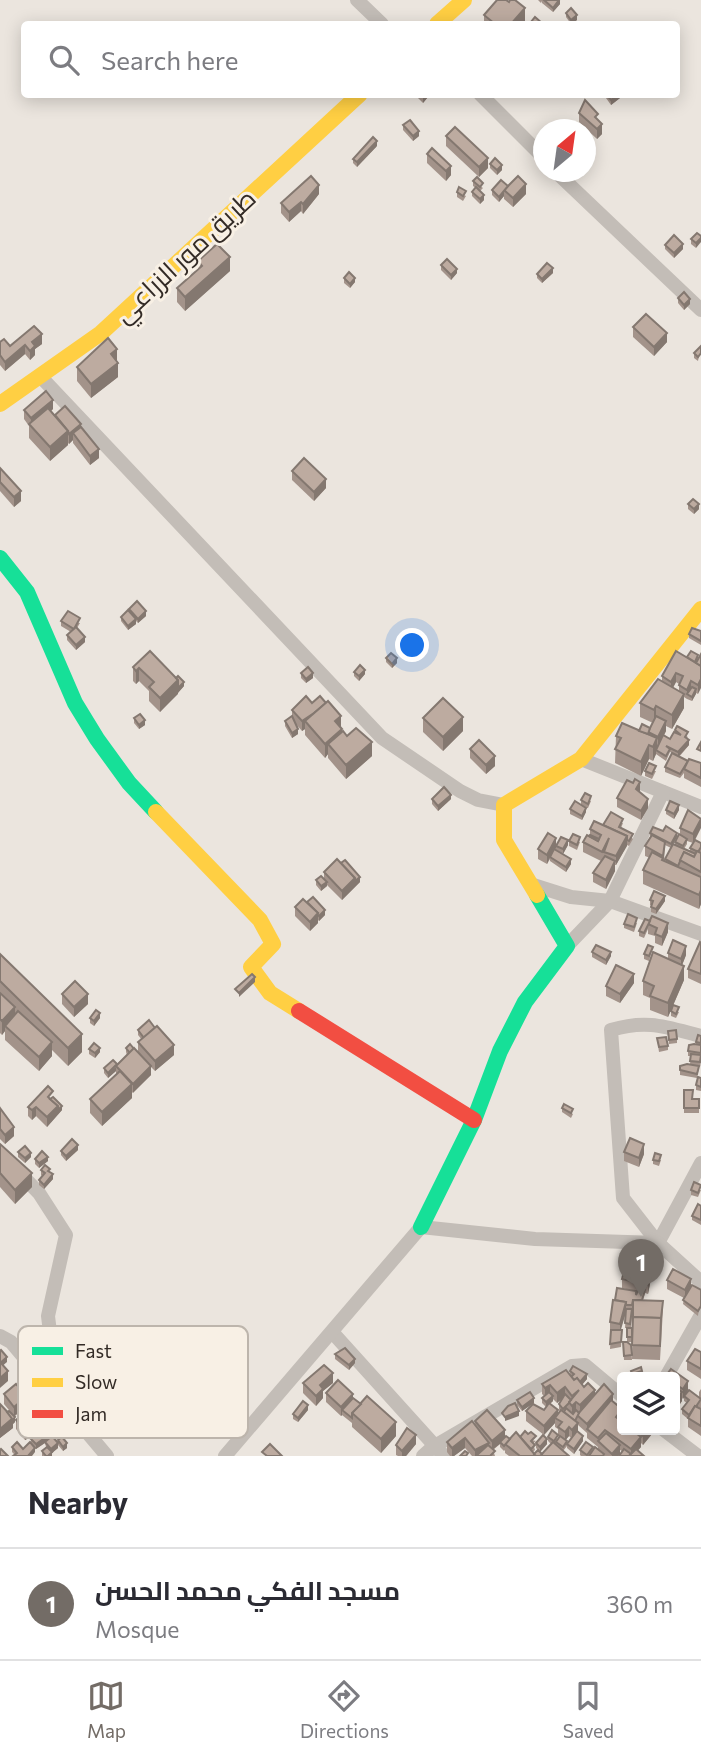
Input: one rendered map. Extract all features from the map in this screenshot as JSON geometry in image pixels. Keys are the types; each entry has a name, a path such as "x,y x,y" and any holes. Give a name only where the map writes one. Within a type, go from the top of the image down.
{"street":[{"path":"357,0 379,21"},
{"path":"440,21 464,0"},
{"name":"طريق مور الزراعي","path":"0,404 101,333 356,98"},
{"path":"484,98 533,148"},
{"path":"567,182 701,310"},
{"path":"40,376 382,738 460,791 478,800 504,805 581,759 694,628 701,609"},
{"path":"0,558 27,592 75,703 97,739 129,783 260,920 273,944 251,967 262,984 300,1013 474,1120"},
{"path":"581,759 701,807"},
{"path":"248,1430 421,1227 474,1120 500,1051 525,1002 567,946 610,901 663,792"},
{"path":"504,805 504,840 567,946"},
{"path":"530,884 571,897 610,901 701,934"},
{"path":"701,1036 650,1023 635,1023 611,1030 623,1198 658,1243 701,1282"},
{"path":"0,1153 39,1193 66,1235 48,1316 49,1326"},
{"path":"658,1243 701,1163"},
{"path":"421,1227 535,1239 658,1243"},
{"path":"669,1372 701,1315"},
{"path":"333,1333 433,1453 572,1366 585,1365 617,1392"},
{"path":"0,1336 18,1350"},
{"path":"671,1435 698,1456"},
{"path":"92,1438 107,1456"},
{"path":"225,1456 241,1438"}],"building":[{"path":"497,0 515,0 525,8 514,21 491,21 484,15"},
{"path":"544,0 559,0 553,8"},
{"path":"571,8 577,15 571,20 566,13"},
{"path":"585,100 598,114 595,117 602,124 597,129 596,119 586,119 579,113"},
{"path":"410,120 419,131 413,136 403,125"},
{"path":"455,127 488,158 479,167 446,136"},
{"path":"373,137 377,141 357,162 353,159"},
{"path":"432,148 451,166 446,171 427,154"},
{"path":"495,158 502,165 497,170 490,164"},
{"path":"311,176 319,185 303,204 301,202 289,212 281,203"},
{"path":"518,176 526,184 513,198 504,190"},
{"path":"477,177 483,183 480,187 473,181"},
{"path":"501,180 508,186 499,197 492,190"},
{"path":"459,187 466,191 463,196 457,192"},
{"path":"476,187 484,195 480,199 472,192"},
{"path":"697,233 701,238 696,243 691,239"},
{"path":"674,235 683,244 674,253 665,245"},
{"path":"217,244 230,257 185,297 177,288 202,266 198,261"},
{"path":"447,259 457,269 451,275 441,265"},
{"path":"547,263 553,268 542,279 537,274"},
{"path":"349,272 355,278 350,284 344,278"},
{"path":"684,292 690,299 684,305 678,298"},
{"path":"646,314 667,333 654,347 633,327"},
{"path":"34,326 42,334 32,342 35,346 30,351 25,345 5,362 0,355 0,342 4,339 10,346"},
{"path":"108,338 117,349 111,354 118,363 91,384 77,367"},
{"path":"701,346 701,353 698,357 694,353"},
{"path":"46,391 53,400 31,418 24,410"},
{"path":"65,406 81,424 69,434 55,415"},
{"path":"48,408 68,431 50,447 29,424"},
{"path":"81,427 99,449 90,456 73,433"},
{"path":"304,458 326,479 314,492 292,471"},
{"path":"0,468 21,491 14,497 0,482"},
{"path":"693,499 699,504 694,509 688,504"},
{"path":"137,601 146,611 138,619 129,609"},
{"path":"128,610 136,619 128,626 121,617"},
{"path":"68,611 80,618 74,629 61,621"},
{"path":"76,627 85,637 76,645 67,635"},
{"path":"692,628 701,631 701,641 689,634"},
{"path":"150,651 178,680 160,698 149,687 154,682 139,668 136,671 133,667"},
{"path":"676,651 701,666 698,685 691,681 687,690 679,685 683,676 676,673 671,682 662,676"},
{"path":"691,651 698,655 695,662 687,657"},
{"path":"391,653 397,658 392,664 386,658"},
{"path":"360,665 365,670 359,676 354,672"},
{"path":"308,667 313,673 306,679 301,673"},
{"path":"178,676 184,682 178,688 176,678"},
{"path":"658,679 684,694 672,715 656,706 654,710 640,703"},
{"path":"692,687 696,689 692,697 687,694"},
{"path":"306,696 312,703 320,696 326,703 302,721 292,710"},
{"path":"443,698 463,717 443,737 423,718"},
{"path":"328,701 341,716 335,721 342,729 325,744 305,721"},
{"path":"140,714 145,720 139,725 134,718"},
{"path":"292,716 298,729 292,733 285,721"},
{"path":"656,716 666,721 658,737 648,732"},
{"path":"622,723 657,738 653,747 649,745 641,762 615,749 621,738 616,736"},
{"path":"642,724 650,728 648,734 639,731"},
{"path":"677,726 688,732 685,737 689,740 678,752 666,746 670,749 666,756 656,750 663,735 670,739 674,732 681,735 675,730"},
{"path":"356,728 372,742 346,765 328,744 343,731 347,736"},
{"path":"479,740 495,756 486,765 470,749"},
{"path":"672,753 688,761 680,774 665,767"},
{"path":"689,759 701,763 701,778 684,769"},
{"path":"649,763 656,766 652,774 645,771"},
{"path":"635,779 640,782 636,789 648,799 641,811 617,798 627,780 633,783"},
{"path":"444,787 451,795 438,806 432,799"},
{"path":"585,793 591,796 588,804 581,800"},
{"path":"575,801 586,808 582,816 570,809"},
{"path":"670,801 679,805 674,814 666,810"},
{"path":"688,810 701,819 693,834 680,828"},
{"path":"611,812 623,819 619,827 633,834 629,841 627,836 603,825"},
{"path":"594,821 627,836 616,856 604,852 609,838 602,852 583,842 587,835 598,841 601,835 590,829"},
{"path":"666,826 677,833 671,844 650,833 653,827 663,831"},
{"path":"548,833 556,838 547,855 538,849"},
{"path":"573,834 580,837 577,845 569,841"},
{"path":"679,834 687,839 683,846 675,842"},
{"path":"652,835 665,842 663,856 645,846"},
{"path":"561,837 568,840 563,849 556,846"},
{"path":"695,840 701,843 698,852 690,848"},
{"path":"673,844 696,854 694,857 684,852 678,866 665,859"},
{"path":"554,849 571,859 566,867 550,857"},
{"path":"697,851 701,853 701,872 680,860 684,852 694,857"},
{"path":"652,852 663,858 662,860 701,877 699,895 643,870"},
{"path":"605,856 615,861 606,880 593,873"},
{"path":"337,859 355,878 342,891 324,872"},
{"path":"345,860 360,877 355,881 341,863"},
{"path":"321,876 327,882 321,886 316,880"},
{"path":"654,891 665,896 656,909 651,907 653,901 650,900"},
{"path":"313,897 325,910 319,916 307,902"},
{"path":"303,899 318,913 310,922 295,907"},
{"path":"628,914 637,918 634,927 624,924"},
{"path":"652,916 668,923 662,937 655,934 657,928 648,924"},
{"path":"645,919 650,921 644,933 639,931"},
{"path":"673,940 686,946 681,959 668,953"},
{"path":"701,943 701,974 688,969"},
{"path":"596,945 611,952 606,960 592,952"},
{"path":"648,945 653,947 649,956 644,954"},
{"path":"653,952 684,966 668,1003 650,996 654,986 643,981"},
{"path":"0,954 82,1034 68,1048 0,981"},
{"path":"616,965 634,974 620,994 606,986"},
{"path":"252,974 255,977 239,993 235,989"},
{"path":"75,981 88,994 74,1007 62,994"},
{"path":"0,993 15,1007 2,1021 0,1019"},
{"path":"673,1005 679,1007 676,1014 671,1011"},
{"path":"96,1010 100,1013 94,1021 90,1018"},
{"path":"18,1011 52,1042 39,1057 5,1026"},
{"path":"149,1020 155,1028 144,1038 138,1030"},
{"path":"157,1026 174,1045 155,1061 138,1042"},
{"path":"676,1030 677,1039 669,1040 668,1031"},
{"path":"666,1037 668,1046 659,1047 657,1038"},
{"path":"94,1043 100,1048 95,1053 89,1049"},
{"path":"130,1044 134,1049 130,1053 126,1048"},
{"path":"689,1045 701,1045 701,1053 688,1051"},
{"path":"134,1048 151,1066 133,1084 116,1066"},
{"path":"691,1054 701,1055 700,1062 690,1061"},
{"path":"113,1060 117,1064 108,1073 104,1068"},
{"path":"680,1066 699,1066 697,1074 680,1070"},
{"path":"120,1071 132,1084 102,1112 90,1099"},
{"path":"698,1077 701,1078 701,1087 696,1085"},
{"path":"48,1086 53,1091 48,1097 58,1106 47,1117 36,1107 32,1110 28,1107"},
{"path":"684,1090 693,1090 692,1099 699,1099 699,1108 684,1108"},
{"path":"53,1097 62,1106 58,1110 58,1106 50,1099"},
{"path":"564,1104 573,1109 571,1113 562,1108"},
{"path":"0,1108 14,1127 5,1135 0,1129"},
{"path":"630,1138 644,1144 639,1158 624,1152"},
{"path":"72,1139 78,1145 66,1156 61,1151"},
{"path":"0,1144 32,1173 15,1190 0,1173"},
{"path":"25,1146 31,1153 25,1158 18,1152"},
{"path":"42,1151 48,1157 39,1163 35,1159"},
{"path":"655,1153 661,1155 659,1161 653,1160"},
{"path":"45,1165 53,1174 44,1185 39,1180 45,1173 41,1170"},
{"path":"694,1182 701,1185 698,1193 691,1190"},
{"path":"698,1204 701,1206 701,1220 692,1216"},
{"path":"626,1264 651,1269 648,1285 622,1279"},
{"path":"650,1266 656,1269 653,1275 651,1269 648,1269"},
{"path":"673,1269 691,1279 685,1290 667,1280"},
{"path":"692,1285 701,1290 701,1306 698,1311 683,1300"},
{"path":"617,1288 636,1291 636,1295 639,1288 645,1290 642,1300 633,1300 632,1305 626,1305 626,1302 615,1300"},
{"path":"613,1300 626,1302 620,1324 610,1322"},
{"path":"633,1300 663,1301 661,1318 633,1317"},
{"path":"626,1309 632,1309 630,1324 625,1323"},
{"path":"633,1317 661,1318 660,1346 632,1345"},
{"path":"627,1328 632,1328 632,1337 627,1337"},
{"path":"611,1330 622,1330 621,1342 610,1344"},
{"path":"623,1342 631,1345 632,1355 624,1356"},
{"path":"345,1348 355,1359 349,1365 335,1354"},
{"path":"695,1349 701,1352 701,1369 687,1361"},
{"path":"0,1351 7,1357 0,1363"},
{"path":"0,1362 8,1371 0,1378"},
{"path":"324,1365 333,1373 320,1385 323,1389 316,1396 303,1383"},
{"path":"573,1366 587,1374 580,1382 571,1377 574,1374 570,1371"},
{"path":"641,1367 642,1371 631,1372"},
{"path":"566,1370 584,1387 588,1383 595,1390 580,1405 576,1402 572,1406 569,1402 579,1390 572,1396 565,1387 557,1393 550,1385 545,1388 542,1384"},
{"path":"680,1375 688,1381 683,1389 680,1387"},
{"path":"338,1380 353,1394 341,1407 326,1393"},
{"path":"16,1384 18,1404 14,1407 4,1394"},
{"path":"604,1384 613,1394 587,1424 577,1415"},
{"path":"689,1390 701,1399 689,1415 682,1409 689,1400 684,1396"},
{"path":"530,1392 534,1398 522,1407 517,1400"},
{"path":"549,1392 553,1396 546,1402 542,1398"},
{"path":"565,1394 571,1400 563,1409 559,1404"},
{"path":"367,1396 396,1422 381,1439 352,1413"},
{"path":"353,1398 361,1404 352,1413 352,1418 342,1410"},
{"path":"611,1400 617,1405 617,1435 641,1437 631,1449 605,1430 598,1438 587,1429"},
{"path":"303,1401 308,1405 298,1418 293,1414"},
{"path":"515,1403 519,1411 505,1417 502,1413"},
{"path":"549,1403 558,1410 544,1426 526,1411 533,1404 544,1410"},
{"path":"0,1404 13,1418 0,1429"},
{"path":"695,1406 701,1409 701,1426 688,1418"},
{"path":"566,1408 573,1414 576,1410 579,1413 575,1421 564,1412"},
{"path":"487,1410 505,1430 492,1441 475,1421"},
{"path":"561,1410 578,1423 572,1430 569,1427 565,1432 558,1427 562,1422 555,1418"},
{"path":"472,1421 489,1443 475,1450 465,1438 452,1448 447,1442"},
{"path":"407,1428 416,1435 402,1451 396,1445"},
{"path":"552,1430 558,1435 554,1441 548,1437"},
{"path":"525,1431 536,1436 531,1441 535,1445 531,1449 520,1437"},
{"path":"577,1431 583,1436 574,1449 567,1444"},
{"path":"516,1432 536,1456 520,1456 505,1444"},
{"path":"606,1433 620,1445 612,1454 598,1441"},
{"path":"543,1435 547,1439 540,1447 536,1443"},
{"path":"506,1436 510,1439 504,1446 500,1442"},
{"path":"560,1436 567,1441 563,1447 556,1442"},
{"path":"32,1438 45,1438 36,1444"},
{"path":"54,1438 58,1443 51,1449 45,1442"},
{"path":"63,1438 67,1443 63,1447 58,1440"},
{"path":"17,1442 23,1449 30,1442 35,1448 28,1456 13,1456 17,1453 12,1447"},
{"path":"553,1442 569,1456 540,1456"},
{"path":"586,1442 593,1447 587,1455 580,1450"},
{"path":"270,1444 282,1456 267,1456 262,1452"},
{"path":"488,1445 495,1451 490,1456 476,1456"},
{"path":"47,1447 52,1452 46,1456 42,1451"},
{"path":"595,1447 604,1454 603,1456 589,1456"},
{"path":"1,1449 8,1456 0,1456"},
{"path":"624,1449 631,1454 619,1456"},
{"path":"636,1449 644,1456 629,1456"}],"traffic: fast":[{"path":"0,558 27,592 75,703 97,739 129,783 156,812"},
{"path":"421,1227 474,1120 500,1051 525,1002 567,946 537,895"}],"traffic: slow":[{"path":"440,21 464,0"},
{"path":"0,404 101,333 356,98"},
{"path":"537,895 504,840 504,805 581,759 701,609"},
{"path":"156,812 260,920 273,944 251,967 270,993 299,1011"}],"traffic: jam":[{"path":"299,1011 474,1120"}],"place":[{"name":"مسجد الفكي محمد الحسن","path":"641,1297"}]}
